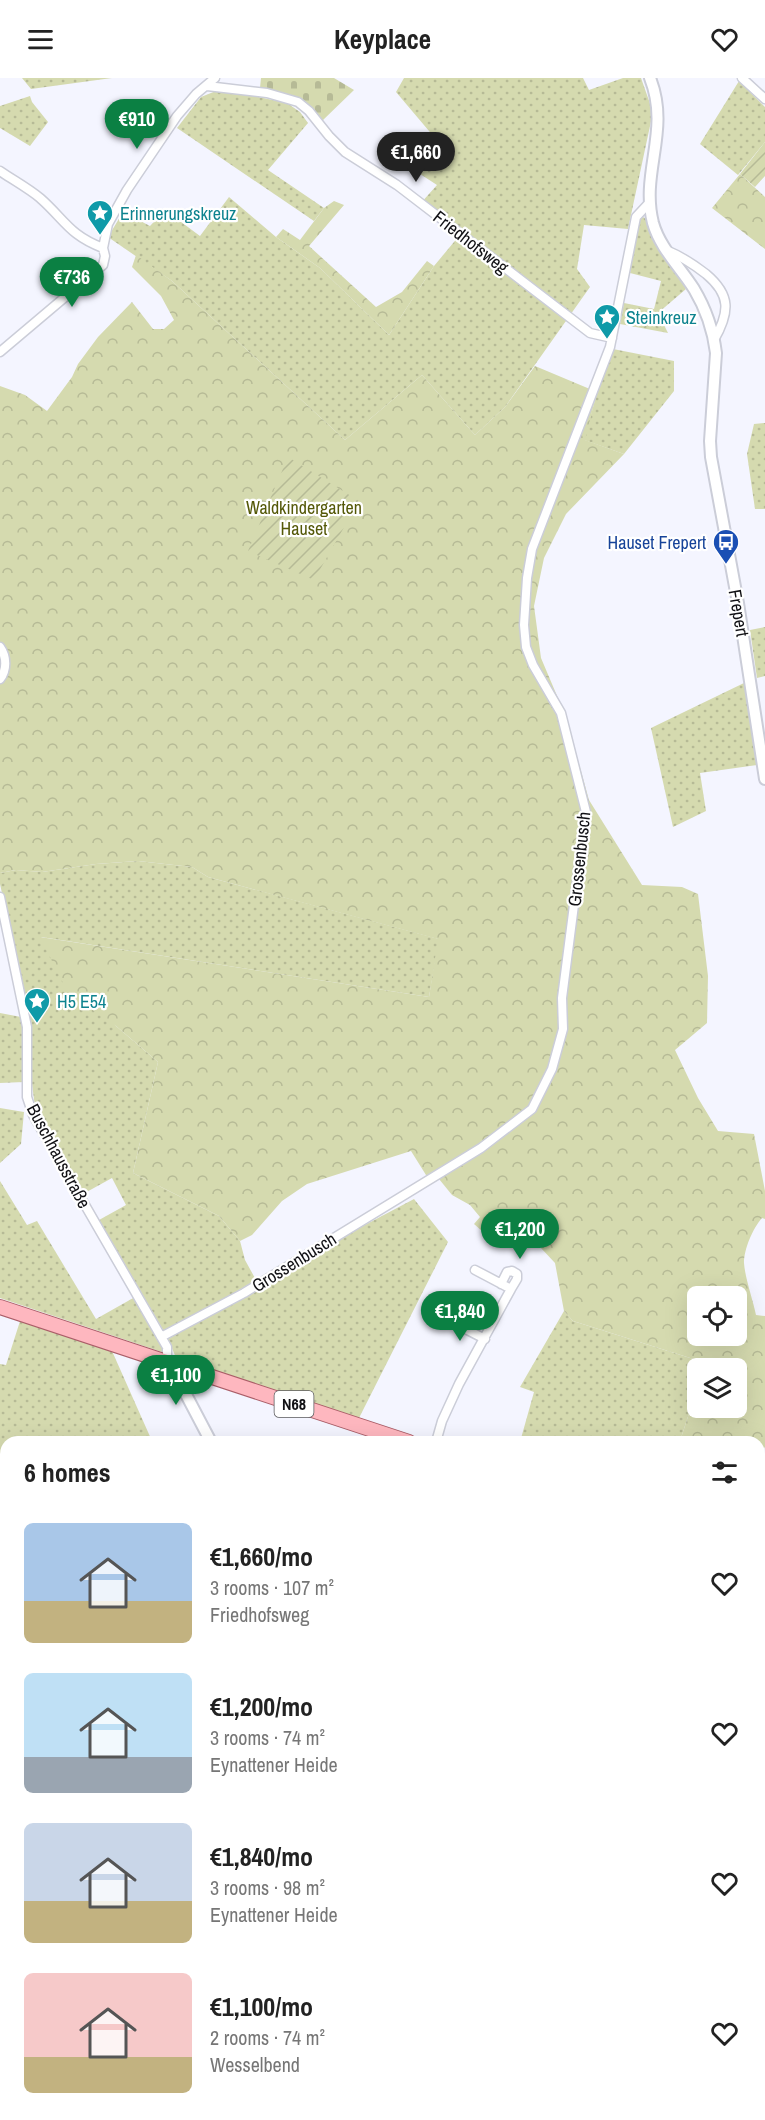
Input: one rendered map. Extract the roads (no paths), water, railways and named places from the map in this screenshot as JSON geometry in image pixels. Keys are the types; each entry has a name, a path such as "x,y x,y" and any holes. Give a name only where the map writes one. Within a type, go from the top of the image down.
{"main road":[{"name":"N68","path":"0,1307 391,1436"}],"street":[{"path":"0,352 103,265 105,256 103,248 108,224 126,190 177,116 196,94 215,78"},
{"name":"Frepert","path":"650,78 654,88 658,129 648,193 654,224 666,250 707,312 714,339 716,353 711,457 743,635 765,779"},
{"path":"742,78 765,99"},
{"name":"Friedhofsweg","path":"207,86 267,93 298,102 309,111 345,152 398,185 590,333 612,338"},
{"path":"0,171 42,200 74,233 103,248"},
{"name":"Grossenbusch","path":"161,1337 244,1293 480,1148 532,1108 552,1069 563,1029 562,998 586,812 561,713 533,665 526,646 524,625 527,578 532,549 612,338 636,216 650,202"},
{"name":"Frepert","path":"666,250 699,268 722,289 726,311 722,327 714,339"},
{"path":"0,647 4,652 6,665 0,680"},
{"name":"Buschhausstraße","path":"0,897 27,1027 27,1097 33,1114 167,1347 173,1363"},
{"path":"475,1270 511,1289"},
{"path":"438,1436 459,1384 485,1340 517,1279 517,1274 512,1271 507,1272 501,1284"},
{"path":"448,1320 485,1340"},
{"path":"173,1363 180,1383 208,1436"}],"place":[{"name":"Erinnerungskreuz","path":"100,236"},
{"name":"Steinkreuz","path":"607,340"},
{"name":"Hauset Frepert","path":"726,565"},
{"name":"H5 E54","path":"37,1024"}],"park label":[{"name":"Waldkindergarten Hauset","path":"304,517"}]}
